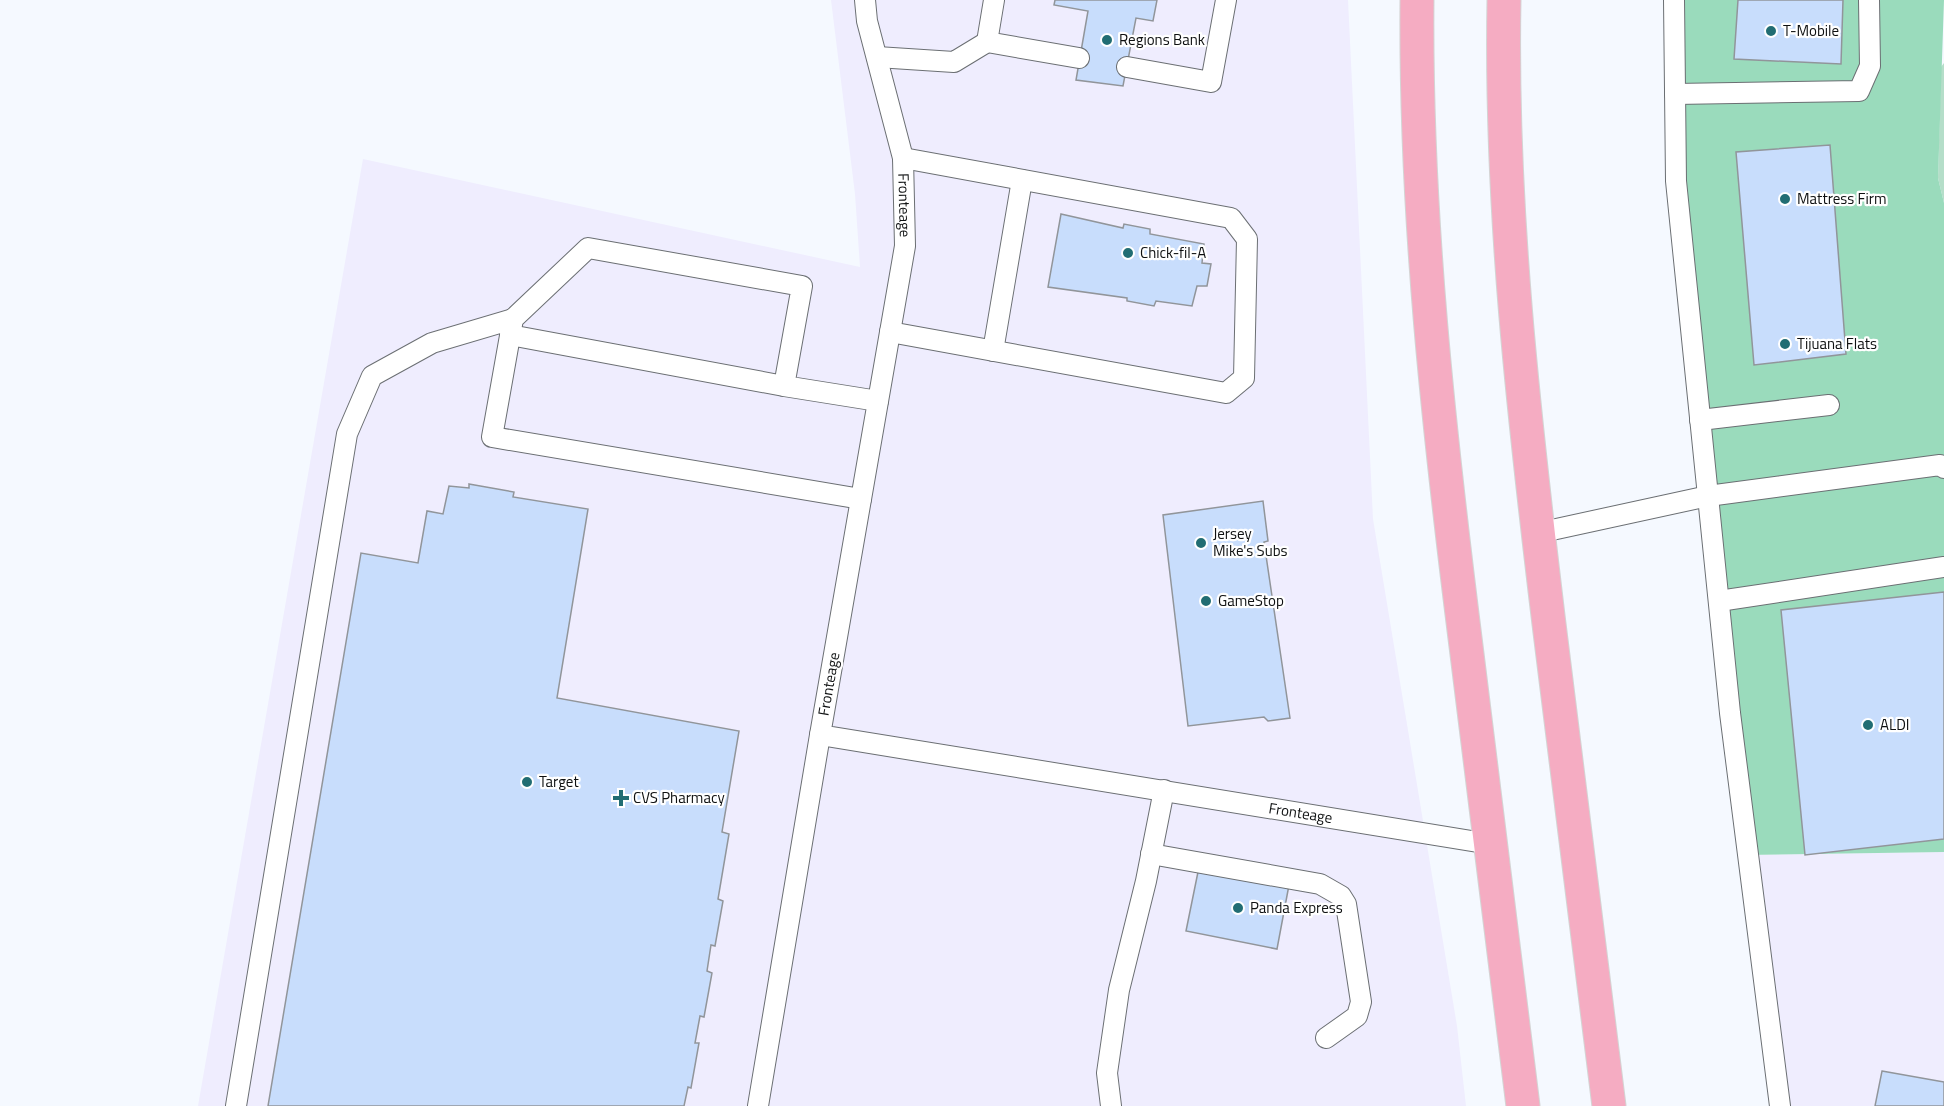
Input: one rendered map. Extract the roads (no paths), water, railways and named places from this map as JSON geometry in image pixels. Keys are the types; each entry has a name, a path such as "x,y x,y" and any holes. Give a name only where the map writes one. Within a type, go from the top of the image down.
{"main road":[{"path":"1417,0 1422,178 1431,328 1451,525 1522,1106"},
{"path":"1504,0 1507,186 1517,331 1538,533 1609,1106"}],"lane":[{"name":"Fronteage","path":"865,0 903,158 905,246 820,735 1490,844"},
{"path":"987,42 994,0"},
{"path":"1126,67 1212,82 1226,0"},
{"path":"1674,0 1676,181 1730,713 1780,1106"},
{"path":"1675,94 1859,91 1870,66 1869,0"},
{"path":"877,57 954,63 987,42 1079,58"},
{"path":"890,332 1226,393 1245,378 1247,239 1231,218 903,158"},
{"path":"993,351 1022,180"},
{"path":"784,386 802,286 588,248 512,327 492,437 861,499"},
{"path":"236,1106 347,434 372,376 432,343 512,327 784,386 878,401"},
{"path":"1700,420 1829,405"},
{"path":"1538,533 1708,496 1940,465 1944,468"},
{"path":"1719,601 1944,567"},
{"path":"758,1106 820,735"},
{"path":"1111,1106 1107,1073 1119,990 1164,790"},
{"path":"1151,854 1320,884 1341,896 1346,904 1361,1002 1357,1017 1326,1038"}],"place":[{"name":"T-Mobile","path":"1771,31"},
{"name":"Regions Bank","path":"1107,40"},
{"name":"Mattress Firm","path":"1785,199"},
{"name":"Chick-fil-A","path":"1128,253"},
{"name":"Tijuana Flats","path":"1785,344"},
{"name":"Jersey Mike's Subs","path":"1201,543"},
{"name":"GameStop","path":"1206,601"},
{"name":"ALDI","path":"1868,725"},
{"name":"Target","path":"527,782"},
{"name":"CVS Pharmacy","path":"621,798"},
{"name":"Panda Express","path":"1238,908"}]}
